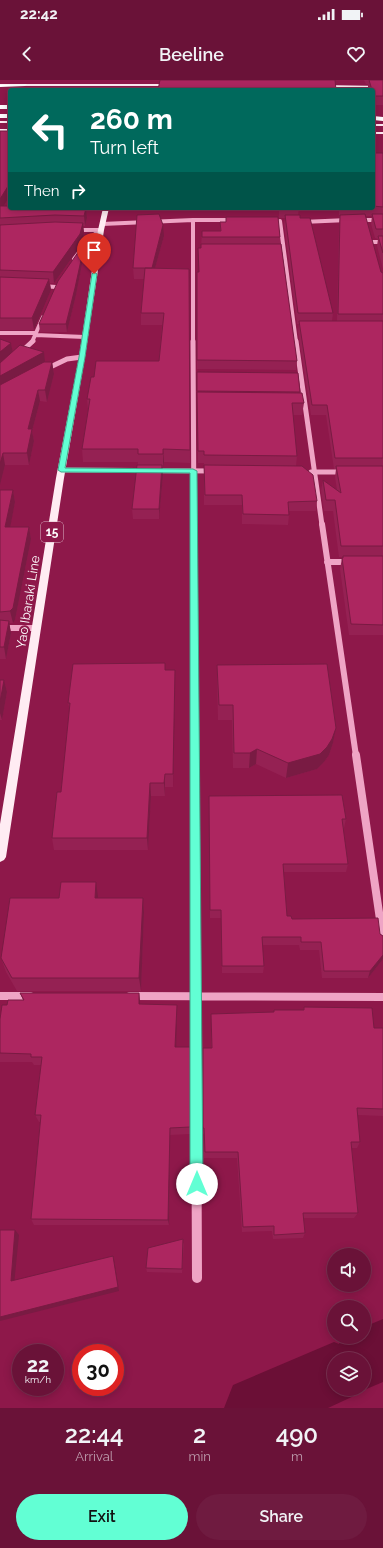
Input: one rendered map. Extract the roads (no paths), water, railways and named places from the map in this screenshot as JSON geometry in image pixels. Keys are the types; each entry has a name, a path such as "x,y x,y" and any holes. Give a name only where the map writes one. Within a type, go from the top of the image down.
{"highway":[{"path":"0,85 25,85"}],"main road":[{"path":"133,88 135,80"},
{"path":"25,85 133,88 179,86"},
{"path":"320,86 383,87"},
{"name":"Yao Ibaraki Line","path":"0,857 61,470 82,357 106,210"}],"street":[{"path":"366,219 368,227"},
{"path":"193,220 197,248 198,373 194,400 193,471 197,996 197,1278"},
{"path":"71,230 193,220 238,220"},
{"path":"294,221 383,220"},
{"path":"273,221 286,221"},
{"path":"280,221 327,562 380,893 383,940"},
{"path":"70,265 91,237 102,227"},
{"path":"370,235 374,248"},
{"path":"372,242 383,242"},
{"path":"276,248 283,248"},
{"path":"53,293 60,281"},
{"path":"35,286 56,287"},
{"path":"18,354 33,341 45,312"},
{"path":"294,328 302,328"},
{"path":"0,333 85,337"},
{"path":"39,372 67,359 82,357"},
{"path":"293,374 301,374"},
{"path":"194,400 202,400"},
{"path":"297,401 304,401"},
{"path":"61,470 216,471"},
{"path":"307,472 352,472"},
{"path":"327,562 359,562"},
{"path":"0,628 37,628"},
{"path":"0,996 39,996"},
{"path":"118,996 383,997"}],"waterway":[{"path":"371,1356 383,1350"},
{"path":"256,1408 327,1376"}]}
